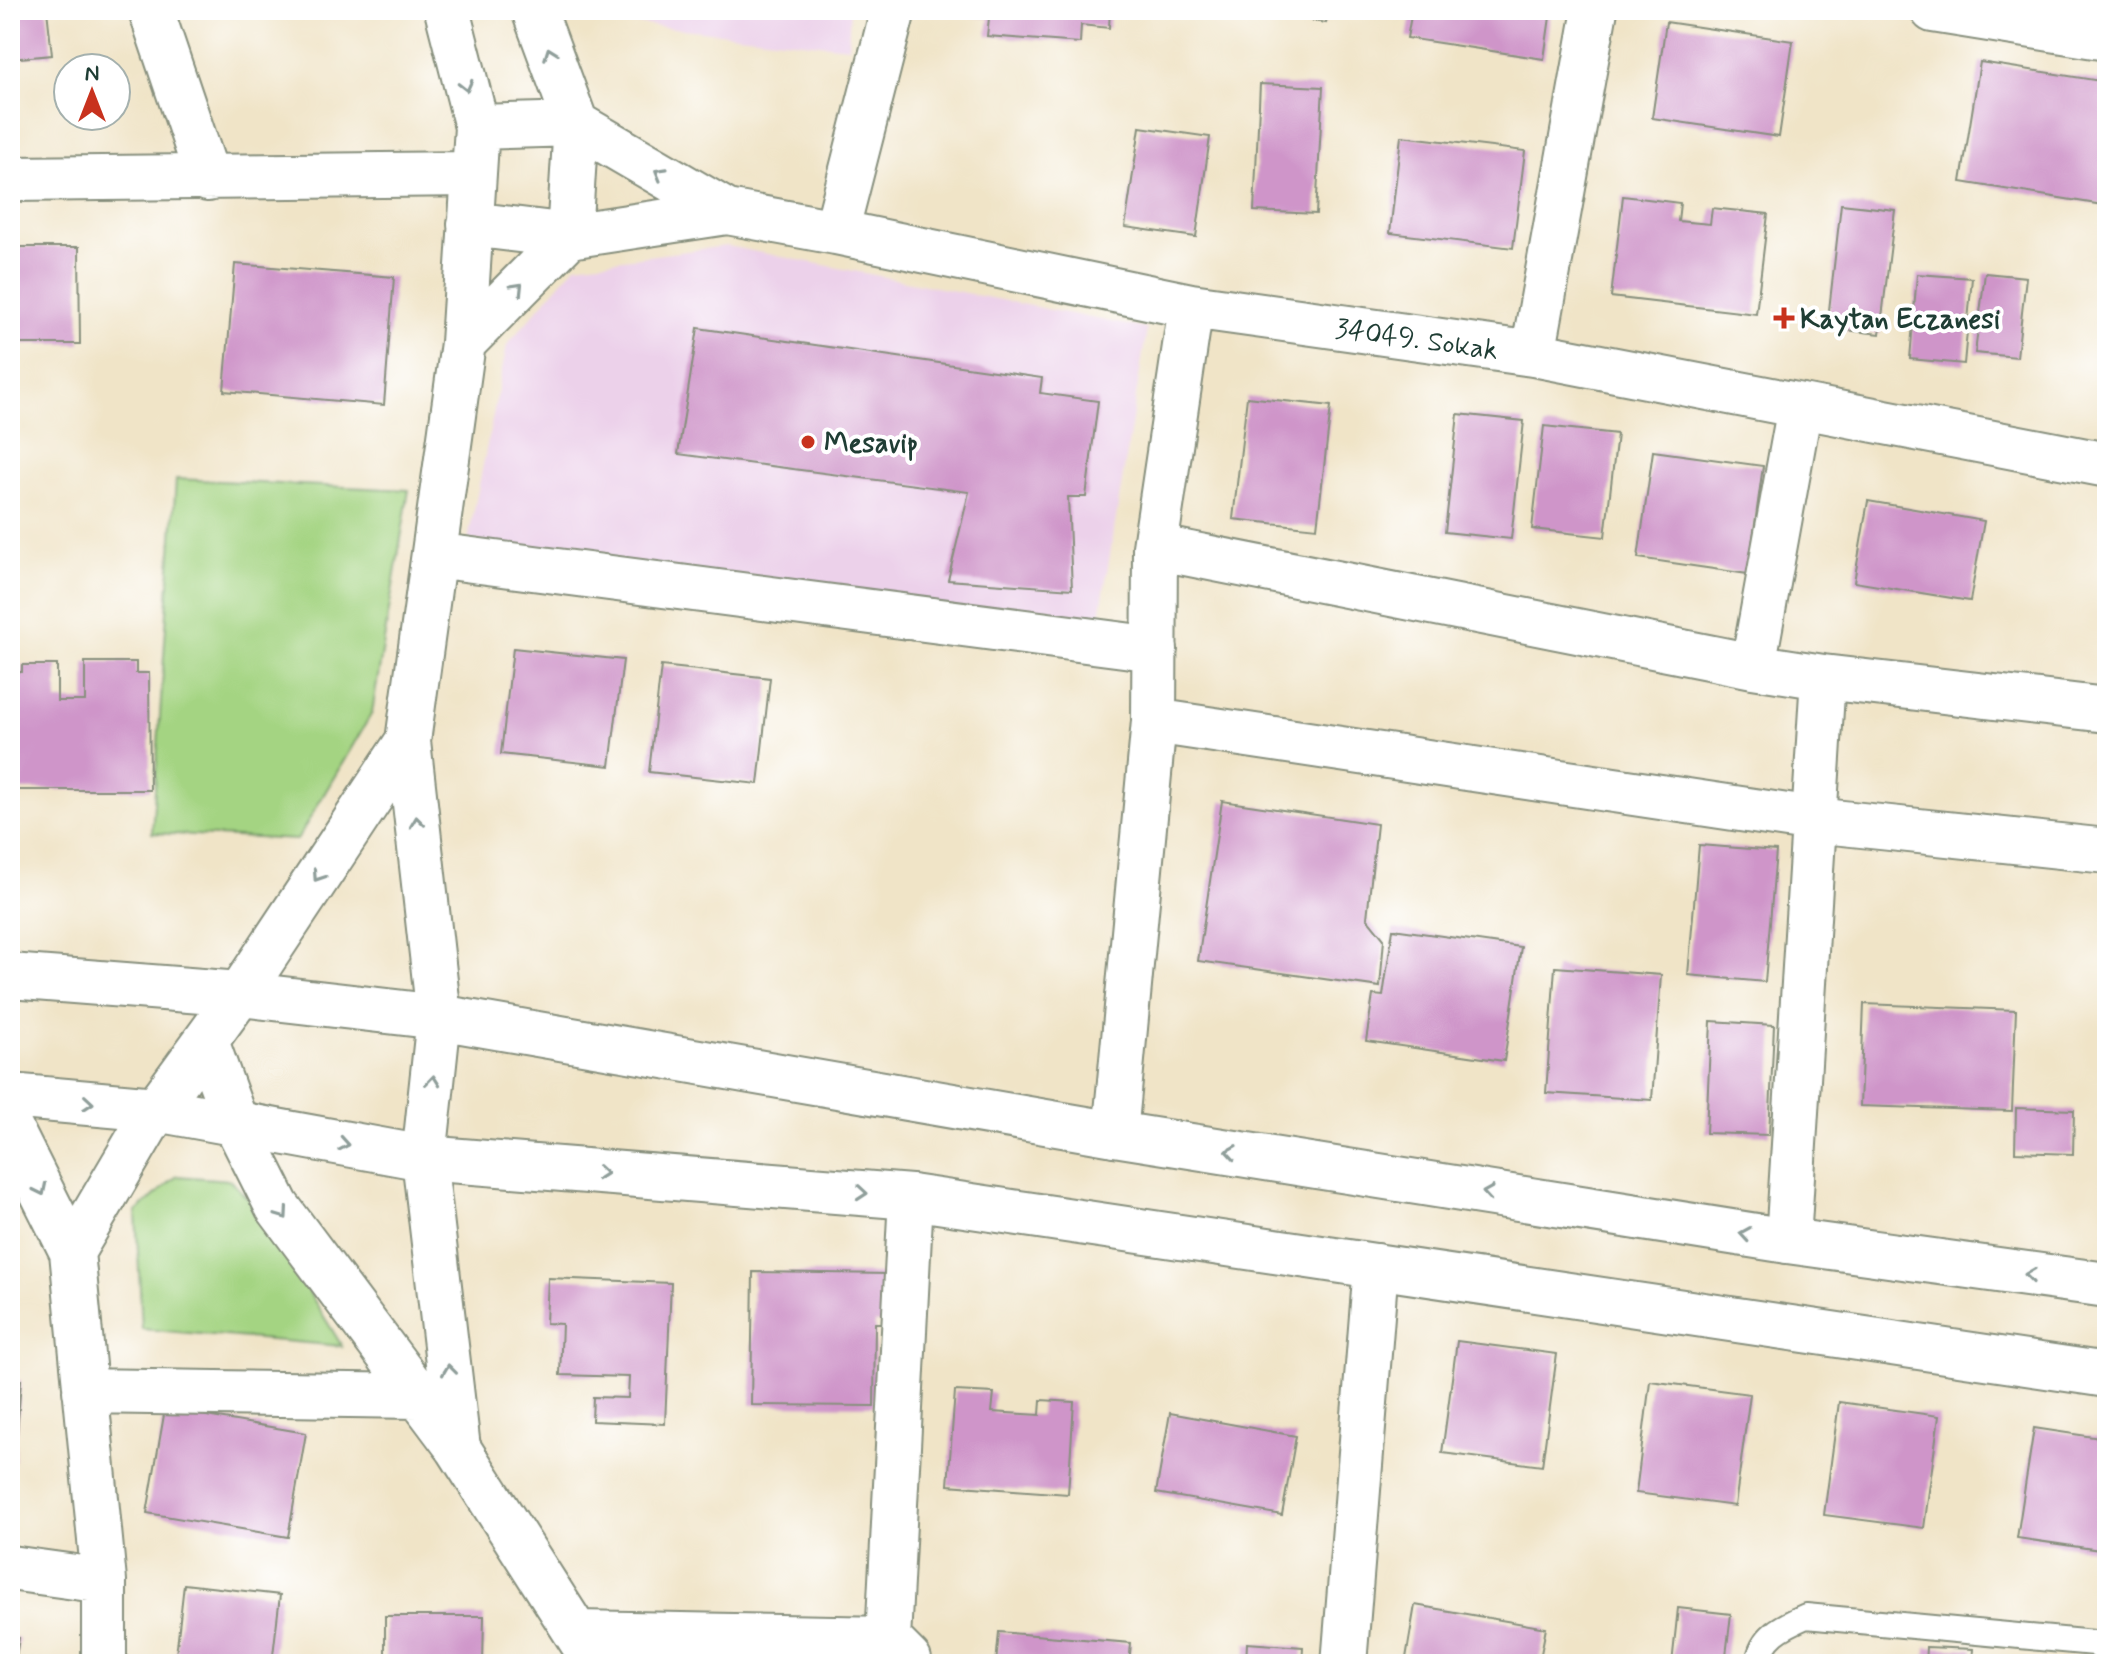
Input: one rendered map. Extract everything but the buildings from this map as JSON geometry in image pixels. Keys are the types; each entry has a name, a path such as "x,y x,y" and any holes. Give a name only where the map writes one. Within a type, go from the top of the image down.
{"street":[{"path":"151,10 208,179"},
{"path":"447,10 477,127 463,343 408,741 439,1017 424,1158 458,1448"},
{"path":"463,343 569,236 576,124 534,10"},
{"path":"836,232 893,10"},
{"path":"1533,354 1595,10"},
{"path":"1933,10 2107,38"},
{"path":"477,127 576,124 727,212"},
{"path":"10,179 473,174"},
{"path":"470,224 569,236 727,212"},
{"name":"34049. Sokak","path":"727,212 1191,306 1533,354 2107,465"},
{"path":"1115,1134 1154,721 1155,547 1191,306"},
{"path":"1753,666 1800,406"},
{"path":"1155,547 1753,666 2107,710"},
{"path":"434,555 1155,649"},
{"path":"1788,1241 1823,677"},
{"path":"1154,721 1814,820 2107,851"},
{"path":"72,1252 156,1109 240,994 408,741"},
{"path":"10,976 240,994 439,1017 1115,1134 1788,1241 2107,1285"},
{"path":"206,1041 236,1124 277,1206 458,1448 586,1648 897,1656 911,1197"},
{"path":"10,1096 156,1109 424,1158 911,1197 2107,1375"},
{"path":"10,1128 72,1252 104,1581 104,1664"},
{"path":"1344,1664 1376,1266"},
{"path":"85,1391 419,1396"},
{"path":"10,1568 104,1581"}],"lane":[{"path":"1758,1664 1759,1654 1776,1630 1806,1616 2094,1643 2107,1652"}],"shaded area":[{"path":"596,10 850,10 848,47 600,20"},
{"name":"Mesavip","path":"727,246 1147,329 1098,628 468,540 507,345 576,265"}],"green space":[{"path":"176,479 409,490 372,713 297,840 152,833"},
{"path":"177,1176 230,1180 258,1209 342,1346 142,1329 136,1212"}],"place":[{"name":"Kaytan Eczanesi","path":"1784,318"},
{"name":"Mesavip","path":"808,442"}]}
